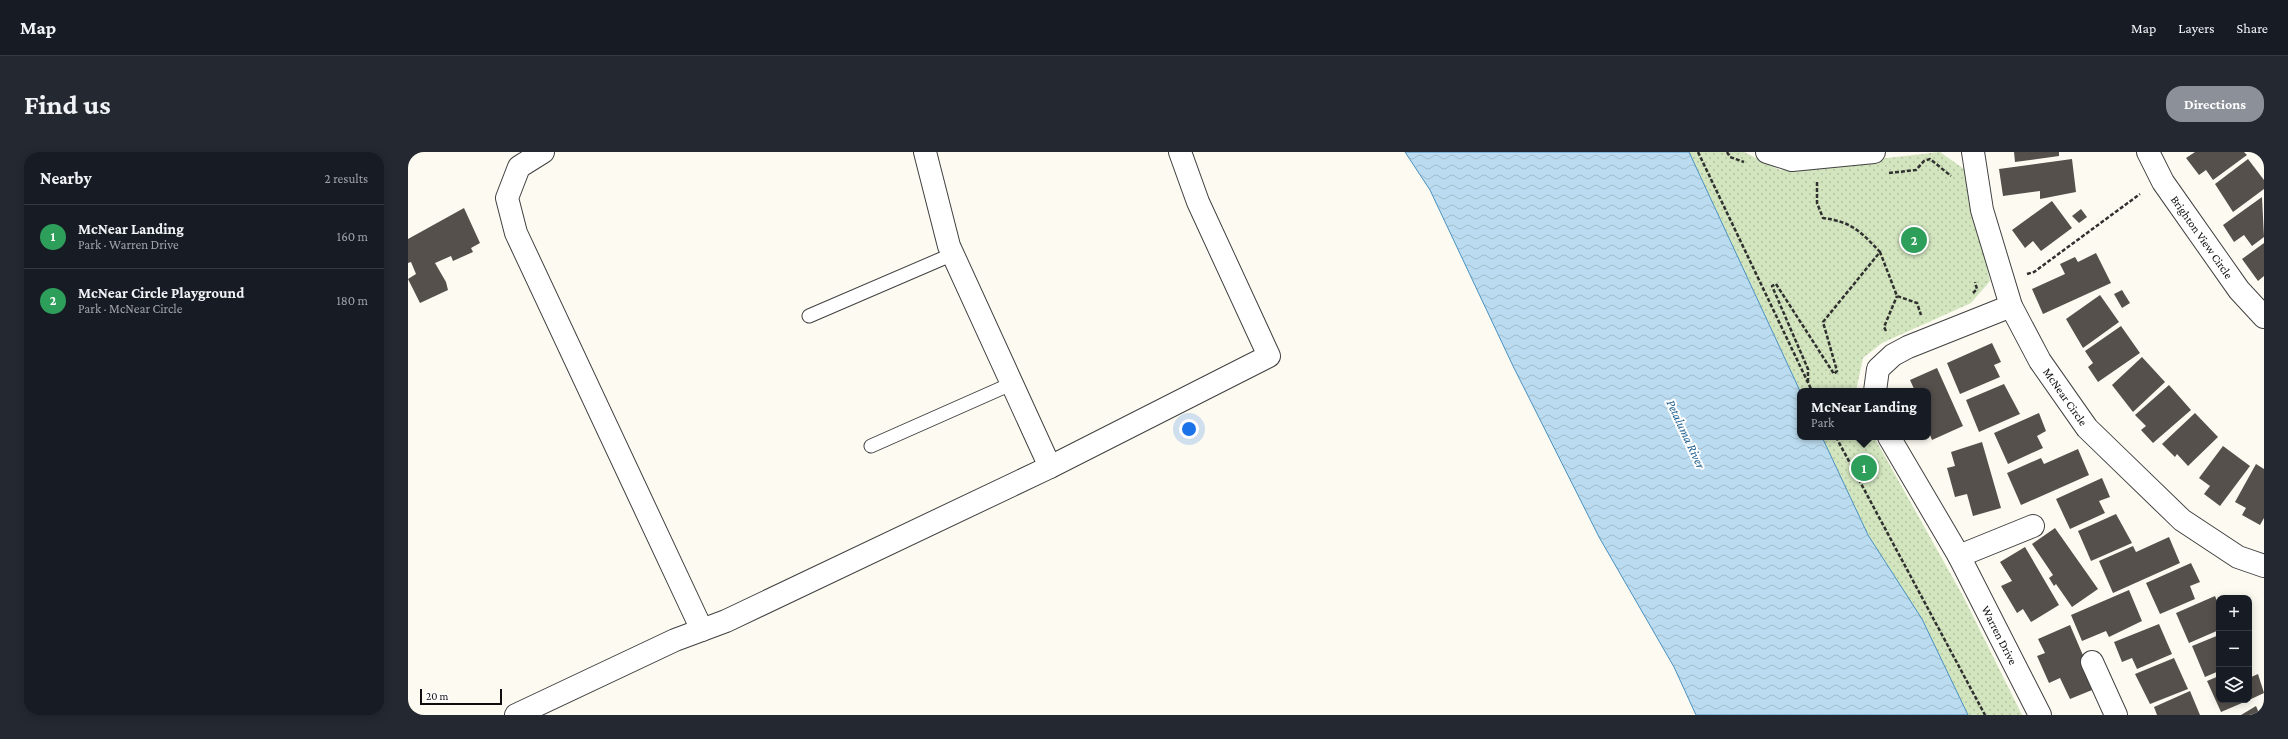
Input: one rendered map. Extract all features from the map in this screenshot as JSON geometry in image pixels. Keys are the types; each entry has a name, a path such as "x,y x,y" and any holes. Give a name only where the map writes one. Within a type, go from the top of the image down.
{"street":[{"path":"543,152 519,167 507,198 516,233 702,630"},
{"path":"925,152 953,254 1050,467"},
{"path":"516,715 675,640 726,621 1050,467 1269,356 1198,202 1180,152"},
{"path":"1759,158 1792,160 1874,152"},
{"name":"McNear Circle","path":"1973,152 1982,210 2011,306 2040,361 2087,428 2182,520 2238,557 2264,566"},
{"name":"Brighton View Circle","path":"2148,152 2163,182 2239,290 2264,317"},
{"path":"1875,388 1878,369 1893,355 2011,306"},
{"name":"Warren Drive","path":"1891,440 1959,556 2040,715"},
{"path":"1959,556 2033,526"},
{"path":"2092,662 2109,713"}],"lane":[{"path":"809,316 953,254"},
{"path":"871,446 1011,384"}],"path":[{"path":"1698,152 1811,388"},
{"path":"1727,152 1730,157 1759,158"},
{"path":"1886,173 1916,170 1924,162 1930,159 1955,179"},
{"path":"1810,179 1818,178 1817,203 1823,218 1842,220 1858,229 1880,252 1897,296 1884,327 1893,355"},
{"path":"2021,276 2034,272 2145,190"},
{"path":"1808,382 1808,369 1772,286 1776,284 1834,374 1837,371 1822,322 1880,252"},
{"path":"1975,281 1977,289"},
{"path":"1897,296 1917,303 1929,340"},
{"path":"1838,440 1985,715"}],"green space":[{"path":"1689,152 1744,152 1780,170 1940,152 1964,169 1990,281 1971,303 1882,343 1863,358 1857,388 1799,388"},
{"path":"1823,440 1876,440 1963,596 2022,715 1968,715 1924,624 1868,535"}],"water":[{"name":"Petaluma River","path":"1405,152 1689,152 1799,388 1797,388 1797,440 1823,440 1868,535 1922,619 1968,715 1696,715 1674,667 1599,537 1513,366 1430,190"}],"building":[{"path":"2014,152 2059,152 2059,156 2015,162"},
{"path":"2195,152 2244,152 2247,155 2213,180 2206,170 2199,175 2186,158"},
{"path":"2072,159 2076,192 2040,199 2040,191 2003,196 1999,169"},
{"path":"2248,159 2264,180 2264,189 2233,212 2215,184"},
{"path":"2262,197 2264,237 2252,246 2244,235 2234,242 2223,225"},
{"path":"2052,201 2072,228 2041,251 2033,241 2025,248 2012,230"},
{"path":"464,208 480,243 471,248 473,252 453,261 451,256 435,263 446,282 448,290 420,303 408,279 416,274 411,262 408,263 408,239"},
{"path":"2081,209 2087,217 2079,223 2072,216"},
{"path":"2264,243 2264,276 2258,281 2242,259"},
{"path":"2096,253 2111,283 2043,314 2032,289 2065,274 2060,264 2075,257 2078,262"},
{"path":"2122,290 2130,303 2122,308 2114,294"},
{"path":"2100,295 2119,322 2083,348 2066,319"},
{"path":"2121,326 2140,353 2098,382 2088,367 2093,363 2085,351"},
{"path":"1992,343 2001,362 1994,365 2000,377 1960,394 1947,363"},
{"path":"2142,357 2165,382 2133,412 2112,385"},
{"path":"1937,368 1963,426 1932,440 1931,388 1914,388 1910,380"},
{"path":"2004,384 2020,414 1979,432 1966,400"},
{"path":"2169,385 2191,410 2153,443 2141,430 2146,426 2135,415"},
{"path":"2039,413 2046,431 2037,436 2043,448 2008,464 1994,433"},
{"path":"2195,413 2218,437 2188,466 2177,454 2175,457 2162,444"},
{"path":"1982,442 2001,508 1973,516 1967,494 1955,497 1947,468 1955,466 1951,452"},
{"path":"2223,446 2250,466 2220,506 2204,494 2210,486 2199,478"},
{"path":"2078,449 2089,475 2021,505 2007,473 2041,458 2044,464"},
{"path":"2256,464 2264,469 2264,518 2260,525 2242,515 2246,508 2235,502"},
{"path":"2102,478 2110,497 2099,501 2105,513 2070,529 2056,499"},
{"path":"2116,514 2132,543 2091,561 2078,531"},
{"path":"2055,528 2098,589 2072,607 2056,584 2054,586 2049,578 2053,575 2032,544"},
{"path":"2169,537 2180,563 2113,593 2099,561 2133,546 2136,552"},
{"path":"2025,547 2059,605 2031,622 2023,609 2017,613 2001,586 2012,581 2000,562"},
{"path":"2191,563 2200,582 2190,586 2195,599 2160,614 2146,583"},
{"path":"2129,590 2142,621 2109,637 2106,631 2082,641 2071,615"},
{"path":"2215,596 2216,631 2189,643 2176,613"},
{"path":"2159,624 2172,654 2137,669 2132,658 2122,662 2114,642"},
{"path":"2070,625 2097,688 2070,699 2060,678 2049,683 2037,656 2045,653 2038,639"},
{"path":"2216,636 2216,672 2205,677 2192,646"},
{"path":"2174,658 2188,689 2150,704 2135,674"},
{"path":"2258,674 2264,693 2252,699 2252,677"},
{"path":"2216,677 2216,701 2207,681"},
{"path":"2190,691 2200,715 2157,715 2154,707"},
{"path":"2217,703 2242,703 2221,712"},
{"path":"2256,706 2259,713 2264,711 2264,715 2241,715"}],"place":[{"name":"McNear Circle Playground","path":"1914,240"},
{"name":"McNear Landing","path":"1864,468"}]}
